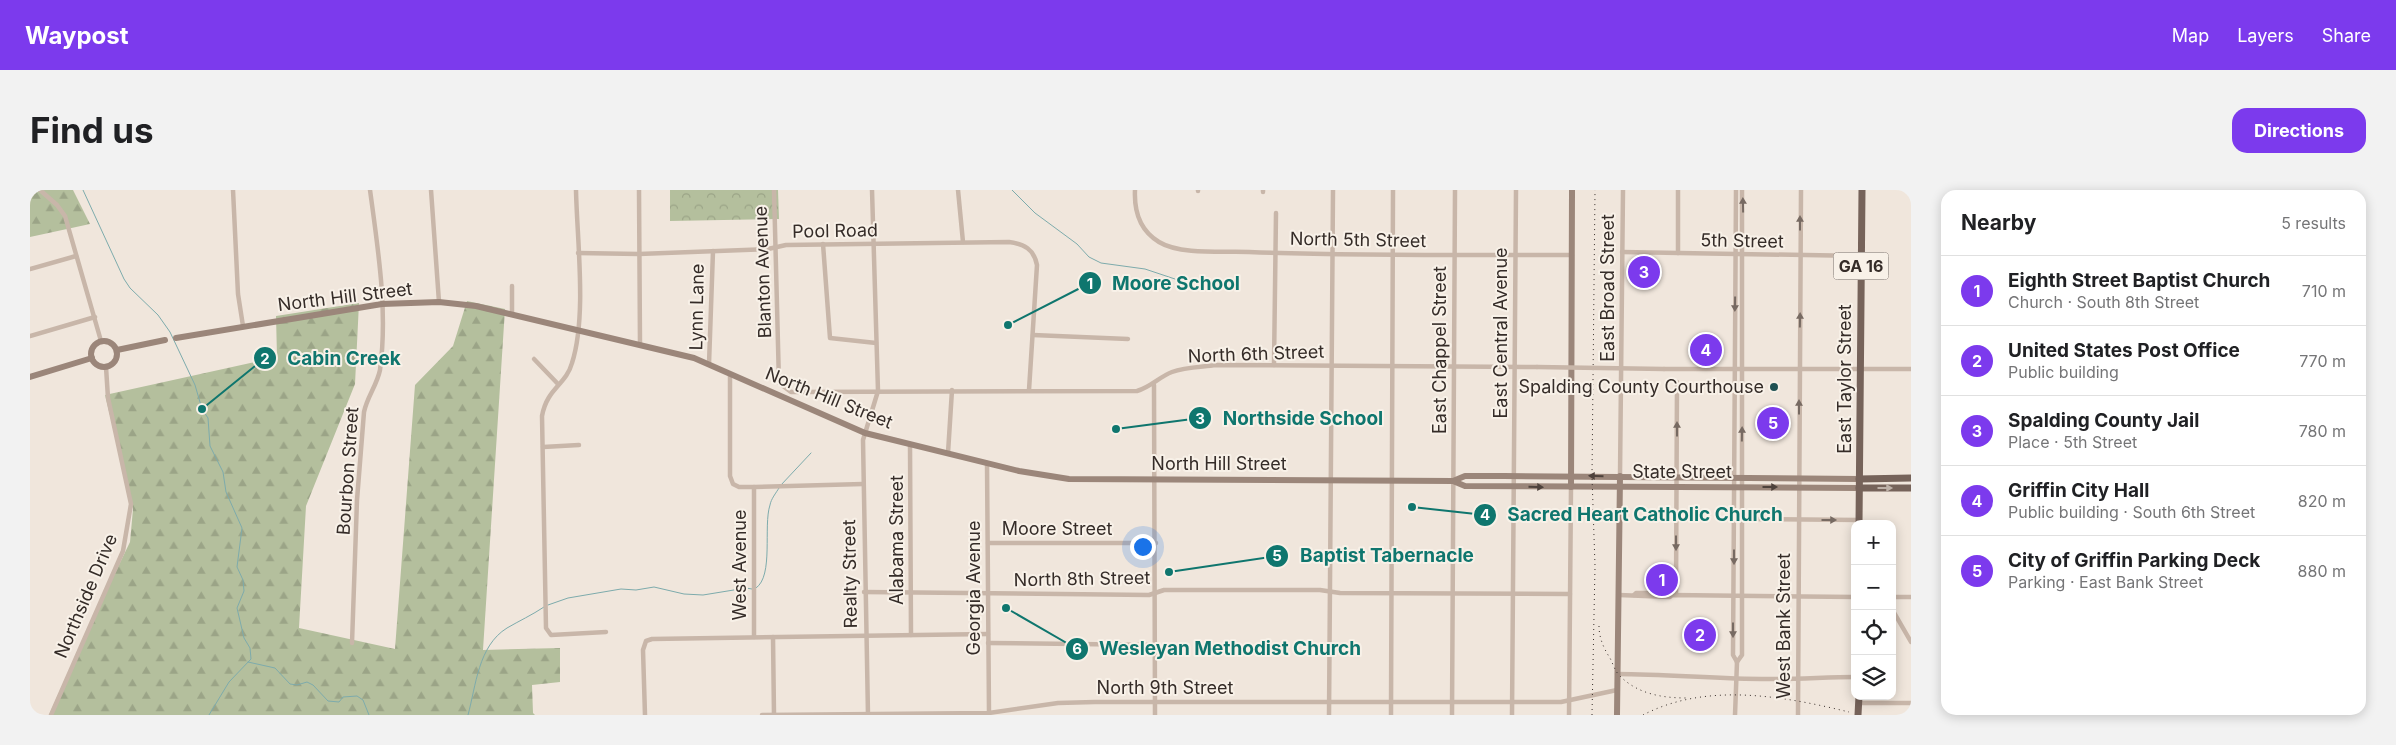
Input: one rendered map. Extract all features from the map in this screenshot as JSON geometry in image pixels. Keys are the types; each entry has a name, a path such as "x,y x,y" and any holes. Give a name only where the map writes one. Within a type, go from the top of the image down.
{"main road":[{"name":"East Taylor Street","path":"1859,520 1862,190"},
{"path":"1859,479 1911,478"},
{"name":"State Street","path":"1859,488 1911,488"},
{"path":"1858,700 1858,715"}],"street":[{"path":"40,190 57,205 65,216 101,341"},
{"path":"233,190 238,294 243,326"},
{"name":"Bourbon Street","path":"352,643 360,451 366,400 375,384 380,368 382,304 370,190"},
{"path":"431,190 439,302"},
{"path":"576,190 579,330 572,365 544,403 546,628 551,635 606,632"},
{"path":"639,190 640,344"},
{"name":"Blanton Avenue","path":"774,190 780,383"},
{"name":"Realty Street","path":"868,714 863,484 865,432 878,391 872,190"},
{"path":"958,190 963,242"},
{"name":"North 5th Street","path":"1134,190 1136,214 1148,233 1159,242 1184,249 1332,255 1572,255"},
{"path":"1329,715 1333,190"},
{"path":"1391,715 1393,190"},
{"name":"East Chappel Street","path":"1452,715 1455,190"},
{"name":"East Central Avenue","path":"1512,715 1516,190"},
{"path":"1569,715 1572,190"},
{"name":"East Broad Street","path":"1620,476 1623,190"},
{"path":"1678,190 1678,253"},
{"path":"1736,190 1733,477 1733,655 1736,662 1736,715"},
{"path":"1736,662 1742,655 1742,190"},
{"name":"West Bank Street","path":"1798,715 1800,190"},
{"path":"1274,365 1276,213"},
{"name":"Pool Road","path":"578,253 639,254 823,244 1020,243 1030,249 1035,256 1037,265 1033,335"},
{"path":"823,244 830,338 876,342"},
{"name":"Lynn Lane","path":"709,364 712,251"},
{"name":"5th Street","path":"1622,252 1861,256"},
{"path":"30,269 76,256"},
{"path":"512,286 512,314"},
{"name":"North Hill Street","path":"117,350 243,326 382,304 439,302 476,306 679,353 709,364 865,432 1043,476 1069,479 1392,481 1453,481 1465,476 1859,479"},
{"path":"30,336 95,317"},
{"path":"1029,390 1033,335 1128,339"},
{"path":"101,341 109,342 117,350 116,361 106,367 97,365 92,358 94,346 101,341"},
{"path":"30,377 92,358"},
{"path":"534,360 558,384"},
{"name":"North 6th Street","path":"780,383 791,392 952,390 1137,391 1154,384 1160,378 1174,371 1194,368 1274,365 1911,370"},
{"name":"Northside Drive","path":"51,715 123,550 127,534 131,504 108,398 106,367"},
{"path":"730,374 730,476 733,484 739,487 863,484"},
{"path":"1674,595 1677,382"},
{"path":"1154,384 1156,543 1155,715"},
{"path":"948,453 952,390"},
{"name":"Alabama Street","path":"910,444 911,635"},
{"path":"543,447 579,446"},
{"name":"Georgia Avenue","path":"987,463 989,713"},
{"path":"1617,715 1620,476"},
{"name":"State Street","path":"1453,481 1465,486 1859,488"},
{"name":"West Avenue","path":"754,487 754,637 988,634"},
{"path":"1742,519 1851,522"},
{"name":"Moore Street","path":"988,543 1156,543"},
{"name":"North 8th Street","path":"864,592 1149,595 1164,590 1320,590 1330,592 1452,594 1570,594"},
{"path":"1619,595 1670,597 1674,595 1851,597"},
{"path":"1896,597 1911,597"},
{"path":"1893,610 1911,642"},
{"path":"645,715 643,650 646,641 652,638 754,637"},
{"path":"773,637 774,715"},
{"path":"988,643 1156,645"},
{"path":"1618,674 1798,678 1851,677"},
{"name":"North 9th Street","path":"762,715 989,713 1058,703 1156,701 1569,700 1617,690"},
{"path":"1858,700 1911,703"}],"green space":[{"path":"30,190 73,190 90,224 30,237"},
{"path":"670,190 778,190 779,219 670,221"},
{"path":"467,301 505,309 483,650 560,648 560,682 532,685 533,713 535,715 49,715 130,542 133,509 105,395 277,357 276,316 359,303 355,384 306,506 299,628 395,649 415,385 453,346"}],"waterway":[{"path":"83,190 124,279 130,288 158,315 170,332 195,385 202,409 208,418 210,446 223,472 226,492 242,528 237,567 243,580 244,591 237,608 244,638 250,648 251,659 229,682 209,715"},
{"path":"1012,190 1035,213 1077,244 1089,257 1101,263 1145,269 1175,279 1184,286"},
{"path":"781,485 811,453"},
{"path":"756,588 765,573 768,514 771,501 779,488"},
{"path":"548,605 568,598 621,589 636,590 654,587 684,594 703,595 746,588 752,589"},
{"path":"468,715 476,679 490,645 507,628 544,607"},
{"path":"248,662 275,668 290,684 297,685 307,682 313,685 328,701 339,702 343,697 357,696 363,700 369,715"}],"railway":[{"path":"1592,715 1595,566 1592,476 1595,190"},
{"path":"1599,626 1604,647 1616,672 1626,681 1650,694 1687,698"},
{"path":"1643,715 1667,705 1692,698 1718,695 1771,697 1849,712"}],"place":[{"name":"Spalding County Jail","path":"1644,272"},
{"name":"Moore School","path":"1008,325"},
{"name":"Griffin City Hall","path":"1706,350"},
{"name":"Spalding County Courthouse","path":"1774,387"},
{"name":"Cabin Creek","path":"202,409"},
{"name":"City of Griffin Parking Deck","path":"1773,423"},
{"name":"Northside School","path":"1116,429"},
{"name":"Sacred Heart Catholic Church","path":"1412,507"},
{"name":"Baptist Tabernacle","path":"1169,572"},
{"name":"Eighth Street Baptist Church","path":"1662,580"},
{"name":"Wesleyan Methodist Church","path":"1006,608"},
{"name":"United States Post Office","path":"1700,635"}]}
